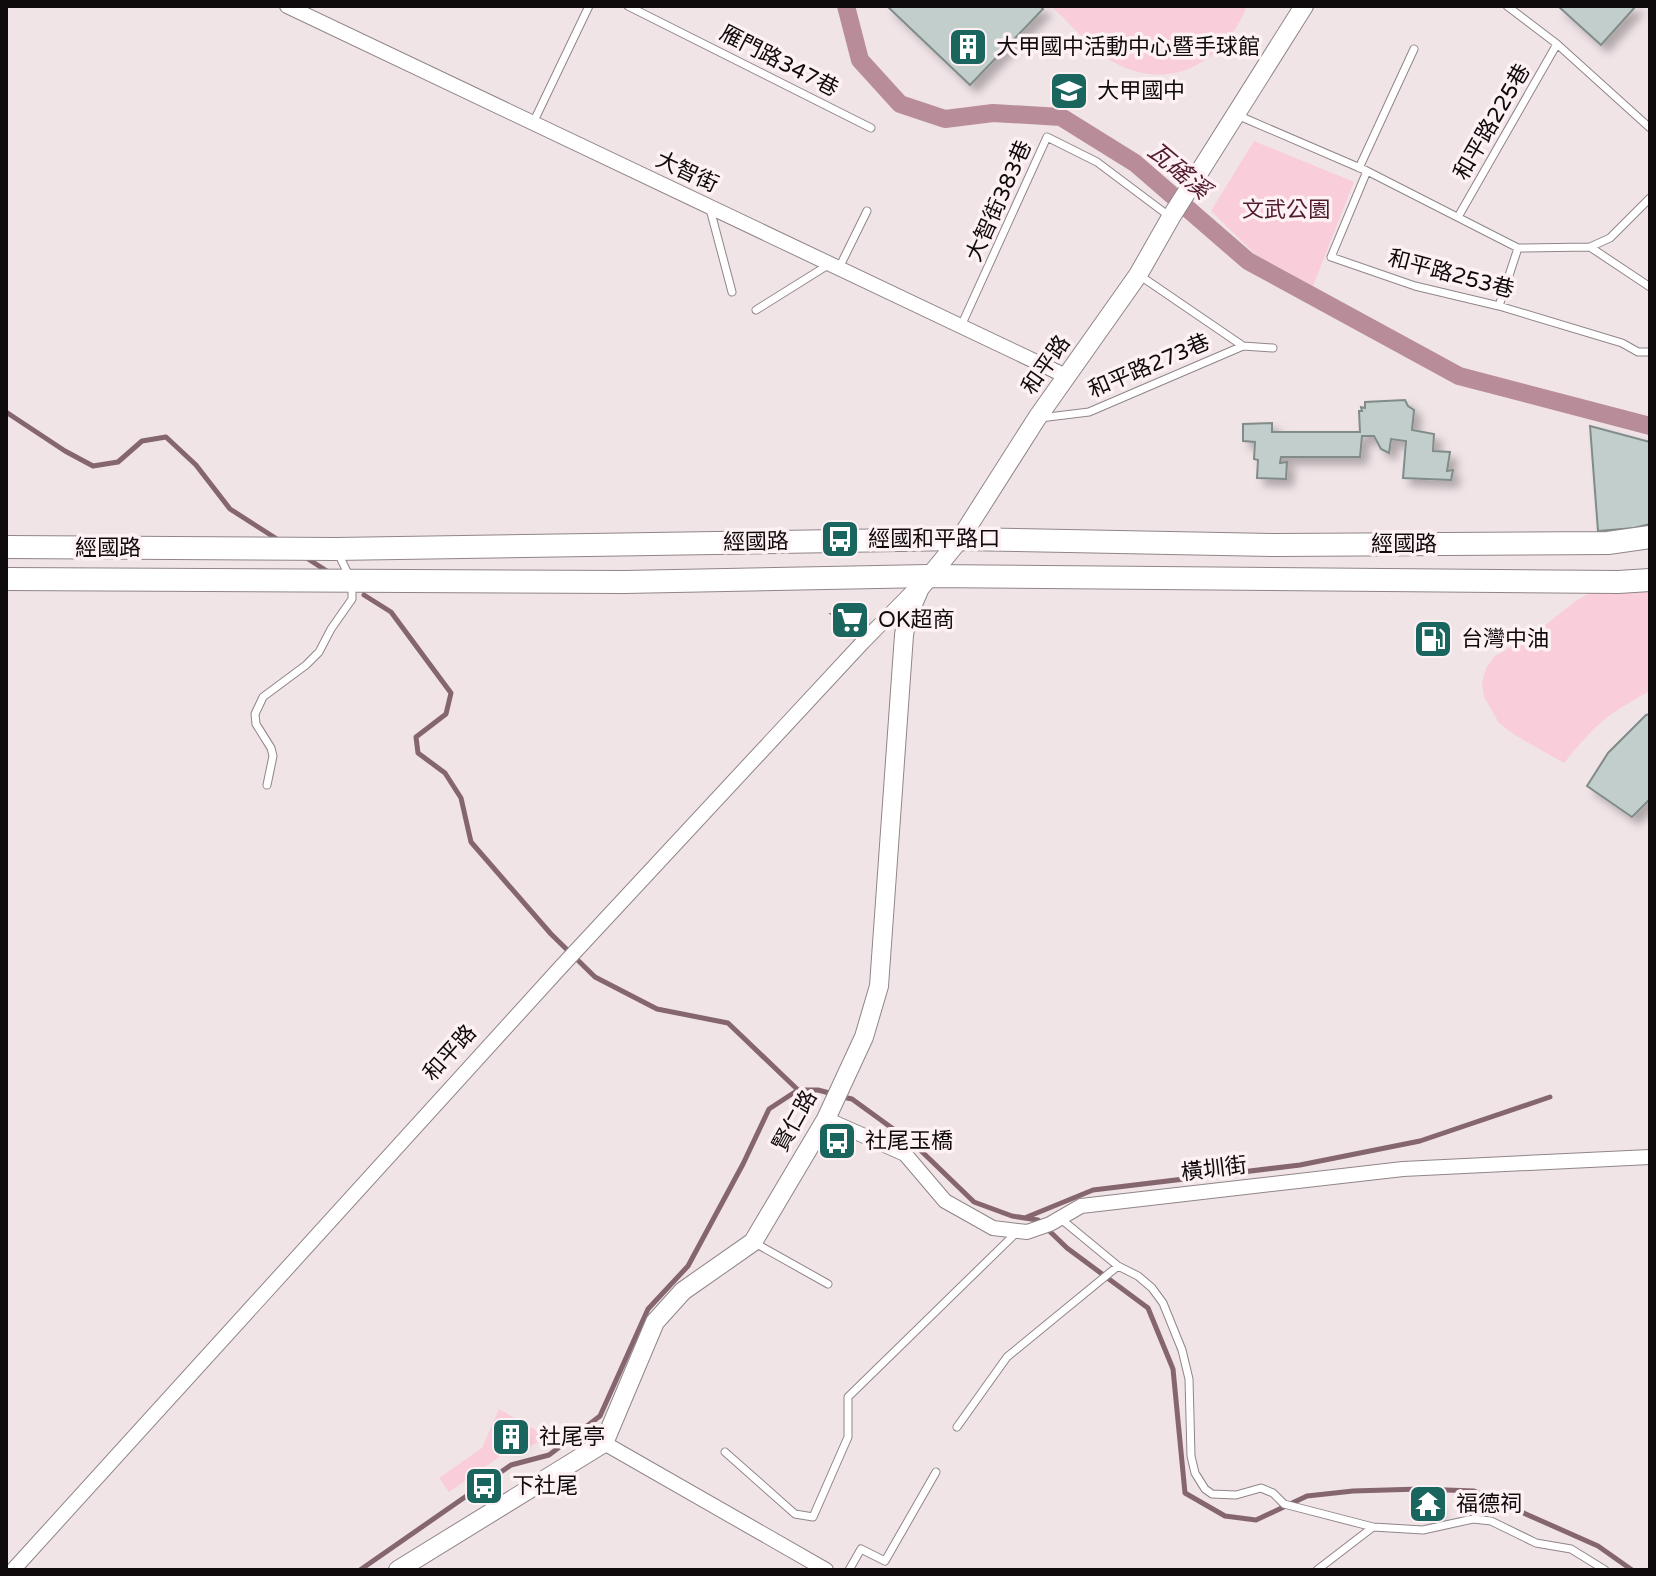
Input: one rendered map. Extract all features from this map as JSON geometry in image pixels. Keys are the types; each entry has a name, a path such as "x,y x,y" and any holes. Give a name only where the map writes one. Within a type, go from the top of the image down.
{"main road":[{"name":"經國路","path":"6,547 335,549 960,539 1276,545 1608,543 1650,537"},
{"name":"經國路","path":"6,579 624,582 929,576 1650,580"}],"street":[{"name":"大智街","path":"287,6 1068,377"},
{"path":"1236,115 1304,6"},
{"name":"和平路","path":"960,539 1037,418 1138,275 1236,115"},
{"name":"賢仁路","path":"604,1443 655,1322 683,1291 753,1242 826,1119 864,1037 879,986 904,635 913,600 960,539"},
{"name":"和平路","path":"13,1570 559,969 863,642 929,576"},
{"path":"826,1119 905,1154 945,1201 993,1228 1022,1232"},
{"name":"橫圳街","path":"1022,1232 1056,1222 1081,1206 1387,1171 1650,1157"},
{"path":"401,1569 604,1443 826,1570"}],"lane":[{"path":"533,123 589,6"},
{"name":"雁門路347巷","path":"628,6 871,128"},
{"path":"1507,6 1557,44 1650,128"},
{"name":"和平路225巷","path":"1458,217 1557,44"},
{"name":"和平路253巷","path":"1414,49 1363,169 1331,257 1415,286 1499,306 1622,343 1638,352 1650,352"},
{"name":"和平路253巷","path":"1236,115 1363,169 1518,248 1590,247"},
{"name":"大智街383巷","path":"961,326 1047,137 1097,162 1171,217"},
{"path":"1590,247 1610,238 1650,198"},
{"path":"710,207 732,292"},
{"path":"756,310 834,266 867,211"},
{"path":"1590,247 1650,287"},
{"path":"1499,306 1518,248"},
{"path":"1138,275 1243,346"},
{"name":"和平路273巷","path":"1037,418 1089,412 1243,346 1273,348"},
{"path":"267,785 273,756 256,724 257,706 278,684 294,675 319,652 352,599 352,582 335,549"},
{"path":"1056,1222 1118,1266 1138,1276 1152,1288 1169,1316 1189,1379 1191,1456 1195,1473 1212,1494 1220,1496 1261,1488 1273,1493 1284,1504 1309,1513 1373,1527 1423,1530 1473,1519 1491,1521 1536,1543 1571,1549 1605,1570"},
{"path":"725,1452 795,1514 813,1517 848,1437 848,1397 1022,1232"},
{"path":"753,1242 828,1284"},
{"path":"957,1427 1007,1357 1118,1266"},
{"path":"849,1570 861,1549 885,1561 936,1472"},
{"path":"1317,1570 1373,1527"}],"green space":[{"path":"1051,6 1247,6 1226,42 1211,55 1195,66 1158,75 1138,72 1108,59"},
{"name":"文武公園","path":"1254,141 1354,182 1313,286 1256,255 1211,211"},
{"path":"1650,588 1650,691 1602,721 1564,763 1499,723 1484,697 1482,683 1486,668 1495,656 1535,633 1577,600 1594,591 1622,593"},
{"path":"499,1409 551,1439 505,1453 449,1492 439,1478 482,1448"}],"building":[{"name":"大甲國中活動中心暨手球館","path":"887,6 1040,6 1043,9 970,85"},
{"path":"1558,6 1636,6 1601,45"},
{"path":"1405,400 1414,410 1412,430 1434,434 1433,451 1450,452 1447,471 1453,470 1451,480 1403,478 1406,441 1391,439 1389,453 1381,449 1374,436 1362,436 1360,457 1281,457 1280,463 1287,462 1286,479 1257,478 1255,442 1243,441 1243,424 1272,423 1272,432 1360,432 1359,411 1362,411 1361,407 1365,408 1365,402"},
{"path":"1590,426 1650,442 1650,524 1598,531"},
{"name":"OK超商","path":"831,614 855,614 869,625 858,635"},
{"path":"1650,714 1650,799 1632,817 1587,786 1608,753"},
{"name":"社尾亭","path":"511,1429 517,1431 517,1443 511,1445 505,1443 503,1437 505,1431"},
{"name":"福德祠","path":"1429,1491 1439,1512 1426,1516 1417,1496"}],"waterway":[{"name":"瓦磘溪","path":"846,6 860,60 900,104 945,119 993,113 1061,117 1135,163 1248,261 1459,376 1650,426"},
{"path":"6,412 93,466 118,462 142,441 166,437 196,465 230,509 280,541"},
{"path":"305,557 330,573"},
{"path":"364,595 391,612 451,693 446,714 416,737 418,753 445,773 461,798 471,842 551,934 595,977 657,1009 728,1023 798,1090 833,1094"},
{"path":"360,1570 511,1465 549,1455 600,1416 648,1309 688,1266 769,1109 798,1090"},
{"path":"843,1097 852,1099 914,1144 974,1202 1012,1216 1038,1220 1067,1248 1148,1308 1173,1369 1185,1493 1225,1516 1256,1520 1307,1496 1353,1491 1474,1491 1598,1546 1632,1570"},
{"path":"1027,1217 1093,1190 1300,1165 1420,1141 1550,1097"}],"place":[{"name":"大甲國中活動中心暨手球館","path":"968,47"},
{"name":"大甲國中","path":"1069,91"},
{"name":"經國和平路口","path":"840,539"},
{"name":"OK超商","path":"850,620"},
{"name":"台灣中油","path":"1433,639"},
{"name":"社尾玉橋","path":"837,1141"},
{"name":"社尾亭","path":"511,1437"},
{"name":"下社尾","path":"484,1486"},
{"name":"福德祠","path":"1428,1504"}]}
